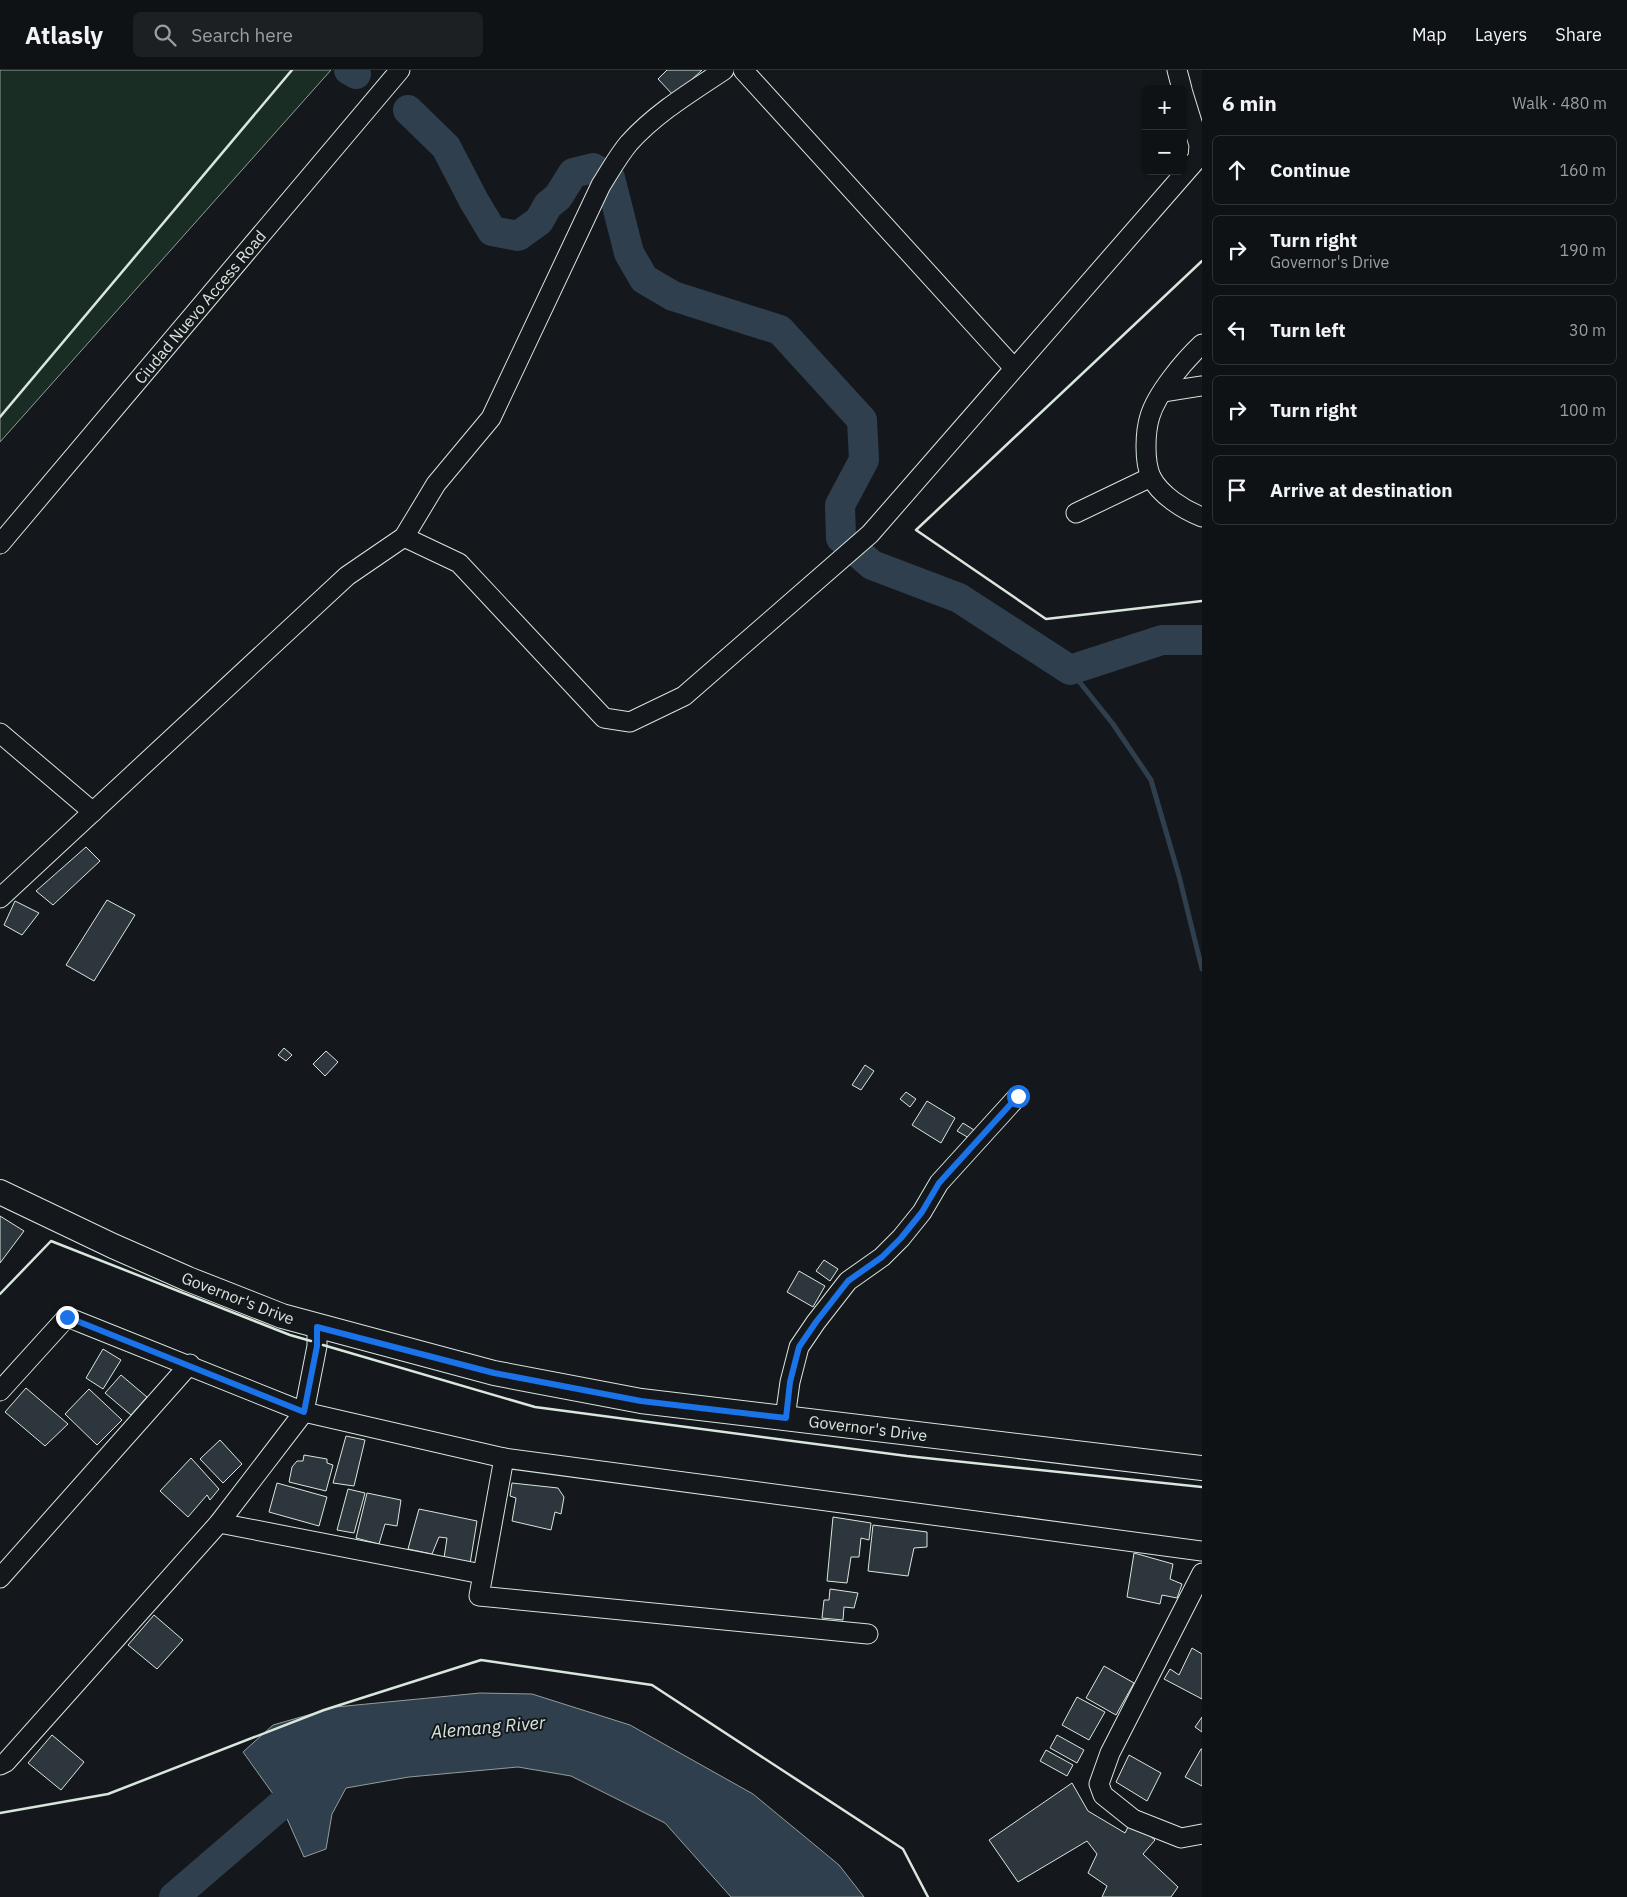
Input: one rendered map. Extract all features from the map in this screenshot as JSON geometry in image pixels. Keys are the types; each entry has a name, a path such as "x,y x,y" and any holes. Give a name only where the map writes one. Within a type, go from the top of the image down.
{"main road":[{"name":"Governor's Drive","path":"0,1192 113,1246 188,1279 282,1316 317,1327 494,1373 641,1401 1202,1468"}],"street":[{"name":"Ciudad Nuevo Access Road","path":"0,544 400,70"},
{"path":"0,898 347,576 404,537 436,484 491,418 604,179 629,144 664,111 724,70"},
{"path":"743,70 1014,368"},
{"path":"1177,70 1181,85"},
{"path":"404,537 459,563 604,718 630,722 684,696 870,534 1198,158 1199,145 1187,105"},
{"path":"1202,344 1191,355 1163,392 1150,414 1145,440 1151,477 1187,511 1202,516"},
{"path":"1163,392 1202,386"},
{"path":"1076,513 1151,477"},
{"path":"0,734 93,812"},
{"path":"786,1418 790,1382 799,1347 816,1322 848,1281 882,1257 901,1238 922,1212 939,1183 1018,1096"},
{"path":"0,1391 67,1317 190,1364 304,1412 504,1458 1202,1552"},
{"path":"0,1765 6,1762 219,1523 304,1412 317,1346 317,1327"},
{"path":"0,1578 190,1364"},
{"path":"504,1458 478,1596 868,1634"},
{"path":"219,1523 482,1574"},
{"path":"1202,1573 1110,1753 1099,1784 1103,1795 1134,1819 1180,1838 1202,1834"}],"green space":[{"path":"0,70 331,70 0,442"}],"water":[{"path":"480,1693 532,1694 630,1725 753,1794 839,1865 864,1897 731,1897 665,1823 571,1776 518,1767 409,1777 346,1788 332,1814 326,1849 304,1857 281,1805 243,1752 273,1725 336,1707"}],"building":[{"path":"667,70 702,70 674,96 658,79"},
{"path":"86,847 100,861 53,905 36,891"},
{"path":"107,900 135,915 94,981 66,965"},
{"path":"15,901 39,913 22,935 4,925"},
{"path":"284,1048 292,1055 286,1061 278,1055"},
{"path":"326,1051 338,1062 325,1076 313,1064"},
{"path":"865,1065 874,1071 861,1090 852,1085"},
{"path":"906,1092 916,1099 910,1107 900,1099"},
{"path":"927,1101 955,1118 941,1143 912,1125"},
{"path":"963,1123 974,1130 969,1138 957,1131"},
{"path":"0,1216 24,1231 0,1263"},
{"path":"824,1260 838,1269 830,1281 816,1271"},
{"path":"799,1271 825,1286 813,1307 787,1292"},
{"path":"103,1349 121,1360 103,1389 86,1378"},
{"path":"121,1375 147,1397 131,1415 105,1393"},
{"path":"26,1388 68,1424 45,1446 5,1412"},
{"path":"89,1389 122,1420 97,1445 65,1414"},
{"path":"346,1436 365,1440 354,1486 333,1483"},
{"path":"220,1440 242,1464 223,1483 200,1459"},
{"path":"304,1455 327,1459 327,1463 333,1465 326,1491 289,1482 292,1467 297,1461 303,1461"},
{"path":"191,1458 219,1489 210,1500 207,1495 188,1517 160,1491"},
{"path":"277,1483 327,1497 319,1526 269,1512"},
{"path":"512,1483 558,1488 564,1497 561,1514 555,1512 551,1530 512,1521 516,1498 510,1496"},
{"path":"348,1489 365,1493 354,1533 337,1530"},
{"path":"367,1493 401,1500 397,1526 385,1524 379,1544 356,1538"},
{"path":"419,1509 477,1521 470,1564 444,1558 447,1538 439,1537 432,1554 408,1549"},
{"path":"833,1517 871,1523 869,1540 861,1538 859,1557 851,1557 847,1583 827,1581"},
{"path":"873,1525 927,1532 927,1547 914,1548 908,1576 868,1571"},
{"path":"1134,1553 1173,1564 1170,1579 1182,1584 1177,1598 1162,1595 1160,1604 1127,1597"},
{"path":"830,1589 858,1593 854,1608 844,1607 843,1620 822,1618 824,1600 829,1600"},
{"path":"154,1615 183,1640 157,1669 128,1645"},
{"path":"1192,1648 1202,1654 1202,1699 1164,1679 1170,1669 1179,1675"},
{"path":"1104,1666 1134,1683 1116,1715 1086,1698"},
{"path":"1077,1697 1105,1712 1089,1740 1062,1725"},
{"path":"1202,1717 1202,1732 1195,1727"},
{"path":"52,1735 84,1762 61,1790 28,1763"},
{"path":"1057,1735 1084,1750 1077,1763 1050,1748"},
{"path":"1202,1749 1202,1786 1185,1777"},
{"path":"1046,1750 1073,1765 1067,1776 1040,1761"},
{"path":"1129,1755 1161,1773 1147,1801 1116,1782"},
{"path":"1072,1783 1088,1811 1125,1833 1131,1821 1155,1840 1143,1854 1178,1887 1171,1897 1102,1897 1107,1886 1088,1873 1097,1854 1087,1841 1018,1882 989,1840"}],"waterway":[{"path":"349,70 356,74"},
{"path":"408,110 446,147 492,231 518,236 539,221 548,205 558,197 573,173 593,168 610,178 629,253 644,279 673,296 780,330 862,420 864,460 840,505 841,538 872,565 959,598 1070,670 1162,640 1202,640"},
{"path":"1070,670 1113,724 1151,780 1179,876 1202,969"},
{"name":"Alemang River","path":"174,1897 281,1805 318,1786"}],"wall":[{"path":"0,417 292,70"},
{"path":"1202,261 916,530 1046,619 1202,601"},
{"path":"0,1294 51,1241 290,1335 311,1341"},
{"path":"323,1345 535,1407 907,1456 1202,1487"},
{"path":"0,1813 108,1794 324,1710 481,1660 652,1685 903,1849 928,1897"}],"route":[{"path":"67,1317 190,1364 304,1412 317,1346 317,1327 494,1373 641,1401 786,1418 790,1382 799,1347 816,1322 848,1281 882,1257 901,1238 922,1212 939,1183 1018,1096"}]}
